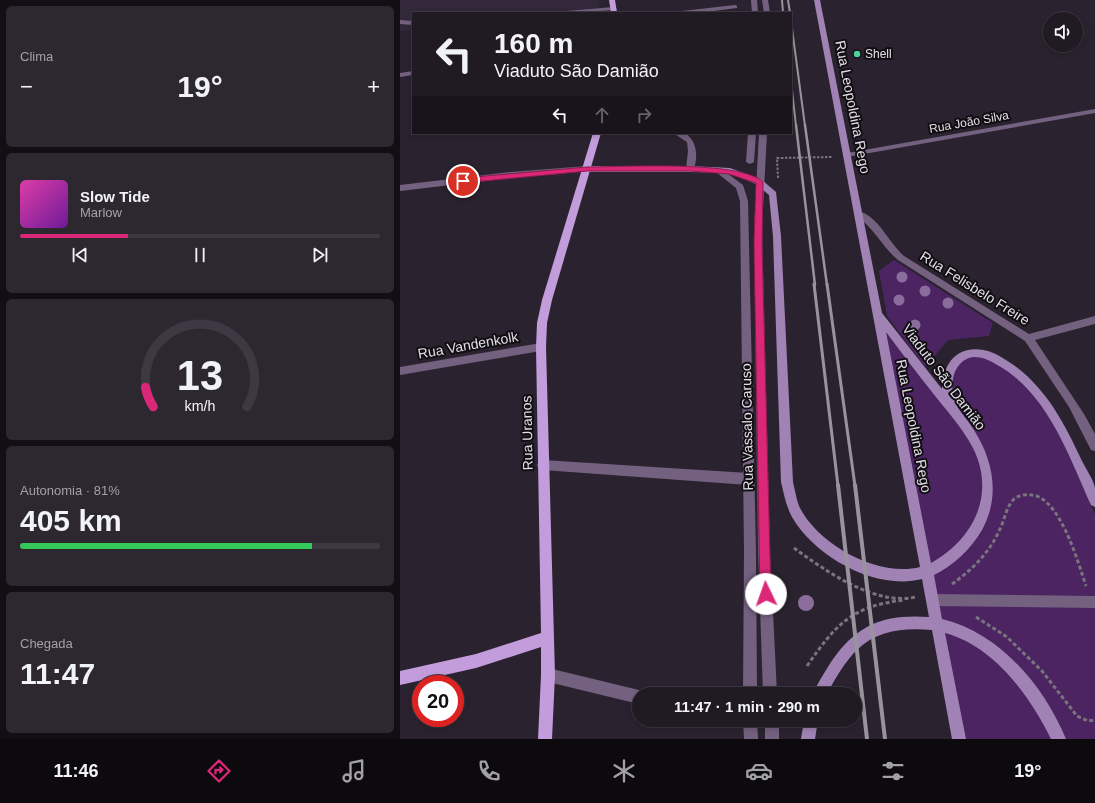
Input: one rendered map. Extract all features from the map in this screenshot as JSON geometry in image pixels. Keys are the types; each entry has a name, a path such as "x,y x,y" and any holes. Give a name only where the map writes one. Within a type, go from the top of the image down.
{"main road":[{"path":"612,0 614,11"},
{"name":"Rua Leopoldina Rego","path":"817,0 959,739"},
{"name":"Rua Uranos","path":"545,739 548,675 543,465 542,323 547,300 587,169 596,134"},
{"name":"Viaduto São Damião","path":"587,169 719,170 739,174 759,182 773,194 775,202 788,482 793,506 807,528 832,551 853,564 882,574 907,575 929,571 944,562 964,544 979,525 988,504 989,484 985,465 965,426 877,314"},
{"path":"949,405 947,380 953,366 962,356 970,353 989,355 1010,366 1034,388 1046,404 1058,425 1095,501"},
{"path":"824,687 840,660 861,637 884,626 910,623 940,625 967,635 998,655 1030,688 1051,721 1059,739"},
{"path":"400,678 476,661 547,638"},
{"path":"808,739 810,727"}],"street":[{"path":"754,0 756,12"},
{"path":"765,0 767,12"},
{"path":"691,12 735,7"},
{"path":"590,12 614,11"},
{"path":"400,22 412,23"},
{"path":"400,75 412,73"},
{"name":"Rua João Silva","path":"847,155 1095,111"},
{"path":"680,134 689,137 692,141 690,169"},
{"path":"750,162 752,134"},
{"path":"763,134 759,182 758,228 763,542 770,687"},
{"path":"400,188 510,175 587,169"},
{"name":"Rua Vassalo Caruso","path":"719,170 740,187 744,201 750,687"},
{"name":"Rua Felisbelo Freire","path":"859,214 875,224 890,250 1028,338 1095,320"},
{"path":"1028,338 1054,375 1088,430 1095,446"},
{"name":"Rua Vandenkolk","path":"400,371 541,347"},
{"path":"543,465 748,479"},
{"path":"932,600 1093,602"},
{"path":"548,675 632,695"},
{"path":"750,727 751,739"}],"path":[{"path":"778,178 777,158 832,156"},
{"path":"945,588 958,581 980,560 996,540 1011,503 1017,497 1030,493 1042,497 1049,504 1067,532 1093,602"},
{"path":"906,600 919,597"},
{"path":"1042,671 1077,716 1088,721 1095,720"}],"shaded area":[{"path":"400,0 599,0 601,11 412,12 412,30 400,31"},
{"path":"894,260 993,323 989,336 948,340 925,367 887,316 879,271"},
{"path":"877,314 948,404 944,379 947,369 964,351 986,352 1022,376 1059,425 1095,515 1095,739 960,739"}],"railway":[{"path":"782,0 783,12"},
{"path":"788,0 790,12"},
{"path":"792,28 805,126"},
{"path":"792,90 796,126"},
{"path":"796,125 815,285"},
{"path":"805,125 827,285"},
{"path":"814,284 838,486"},
{"path":"827,284 855,486"},
{"path":"838,485 867,739"},
{"path":"855,485 885,739"}],"place":[{"name":"Shell","path":"857,54"}],"route":[{"path":"463,181 510,175 587,169 690,169 730,171 759,182 758,244 766,594"}]}
